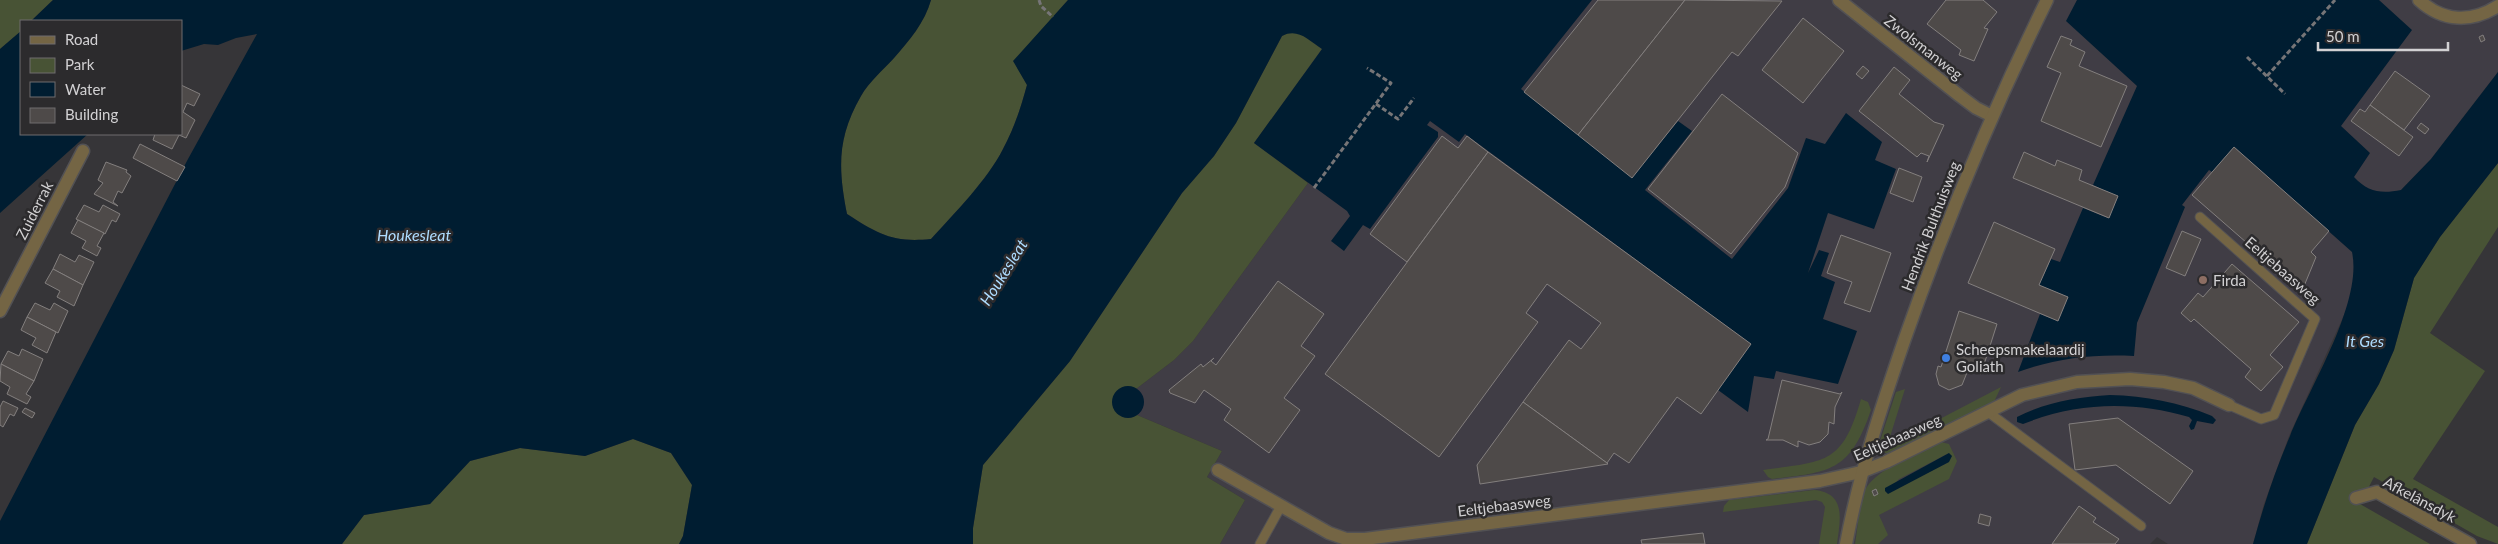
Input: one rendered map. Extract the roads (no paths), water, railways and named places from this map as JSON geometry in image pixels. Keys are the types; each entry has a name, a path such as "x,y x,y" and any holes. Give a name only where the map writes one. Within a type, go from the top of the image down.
{"street":[{"name":"Zwolsmanweg","path":"1839,0 1976,108 1992,116"},
{"name":"Hendrik Bulthuisweg","path":"1846,544 1861,472 1929,269 1992,116 2047,0"},
{"path":"2419,0 2427,7 2459,19 2479,17 2498,6"},
{"name":"Zuiderrak","path":"0,312 83,151"},
{"name":"Eeltjebaasweg","path":"1218,470 1328,533 1346,539 1365,539 1820,481 1861,472 2022,395 2077,382 2130,379 2164,382 2193,388 2229,405"},
{"name":"Afkelânsdyk","path":"2356,498 2377,492 2470,544"}],"lane":[{"name":"Eeltjebaasweg","path":"2200,218 2315,319 2274,415 2261,420 2229,405"},
{"path":"1988,412 2141,526"},
{"path":"1260,544 1281,506"}],"water":[{"name":"Houkesleat","path":"53,0 931,0 921,24 911,38 861,96 847,126 842,154 842,182 847,214 886,236 906,240 931,239 989,172 1011,134 1027,85 1013,61 1068,0 1592,0 1521,89 1632,177 1678,121 1692,131 1645,190 1732,259 1788,188 1806,138 1825,144 1846,113 1882,142 1875,160 1896,169 1874,229 1828,213 1808,273 1819,250 1829,253 1821,276 1835,282 1823,319 1857,331 1838,384 1776,371 1774,379 1754,376 1748,412 1718,390 1751,344 1465,134 1459,142 1430,121 1427,125 1438,132 1438,137 1370,229 1363,225 1344,251 1331,241 1350,216 1347,211 1254,143 1322,49 1303,36 1293,33 1282,36 1236,123 1214,156 1182,193 1070,361 983,465 973,528 973,544 679,544 683,536 692,485 671,453 633,439 585,456 520,448 470,461 430,504 364,515 342,544 0,544 0,521 188,159 257,34 236,38 218,45 204,44 182,51 182,20 32,20"},
{"name":"It Ges","path":"2077,0 2379,0 2412,30 2341,126 2370,153 2354,177 2364,186 2375,191 2401,190 2431,159 2498,72 2498,163 2440,237 2414,278 2394,350 2379,384 2355,425 2307,544 2253,544 2285,449 2342,320 2350,296 2353,273 2352,252 2234,147 2212,172 2209,170 2182,205 2185,207 2137,323 2134,356 2075,358 2047,363 2018,372 2040,314 2058,321 2068,297 2039,285 2051,259 2060,262 2083,208 2108,218 2118,197 2093,185 2137,86 2066,21"},
{"path":"20,32 20,135 87,135 0,213 0,49"},
{"path":"1128,386 1139,391 1144,402 1139,413 1128,418 1117,413 1112,402 1117,391"},
{"path":"2110,395 2149,398 2174,403 2212,416 2216,420 2213,424 2197,421 2194,429 2191,430 2189,426 2192,420 2189,417 2147,408 2106,406 2064,411 2023,424 2017,422 2017,417 2051,404 2086,397"},
{"path":"1949,453 1952,456 1949,462 1888,494 1885,491 1885,488"}],"place":[{"name":"Firda","path":"2203,280"},
{"name":"Scheepsmakelaardij Goliath","path":"1946,358"}]}
